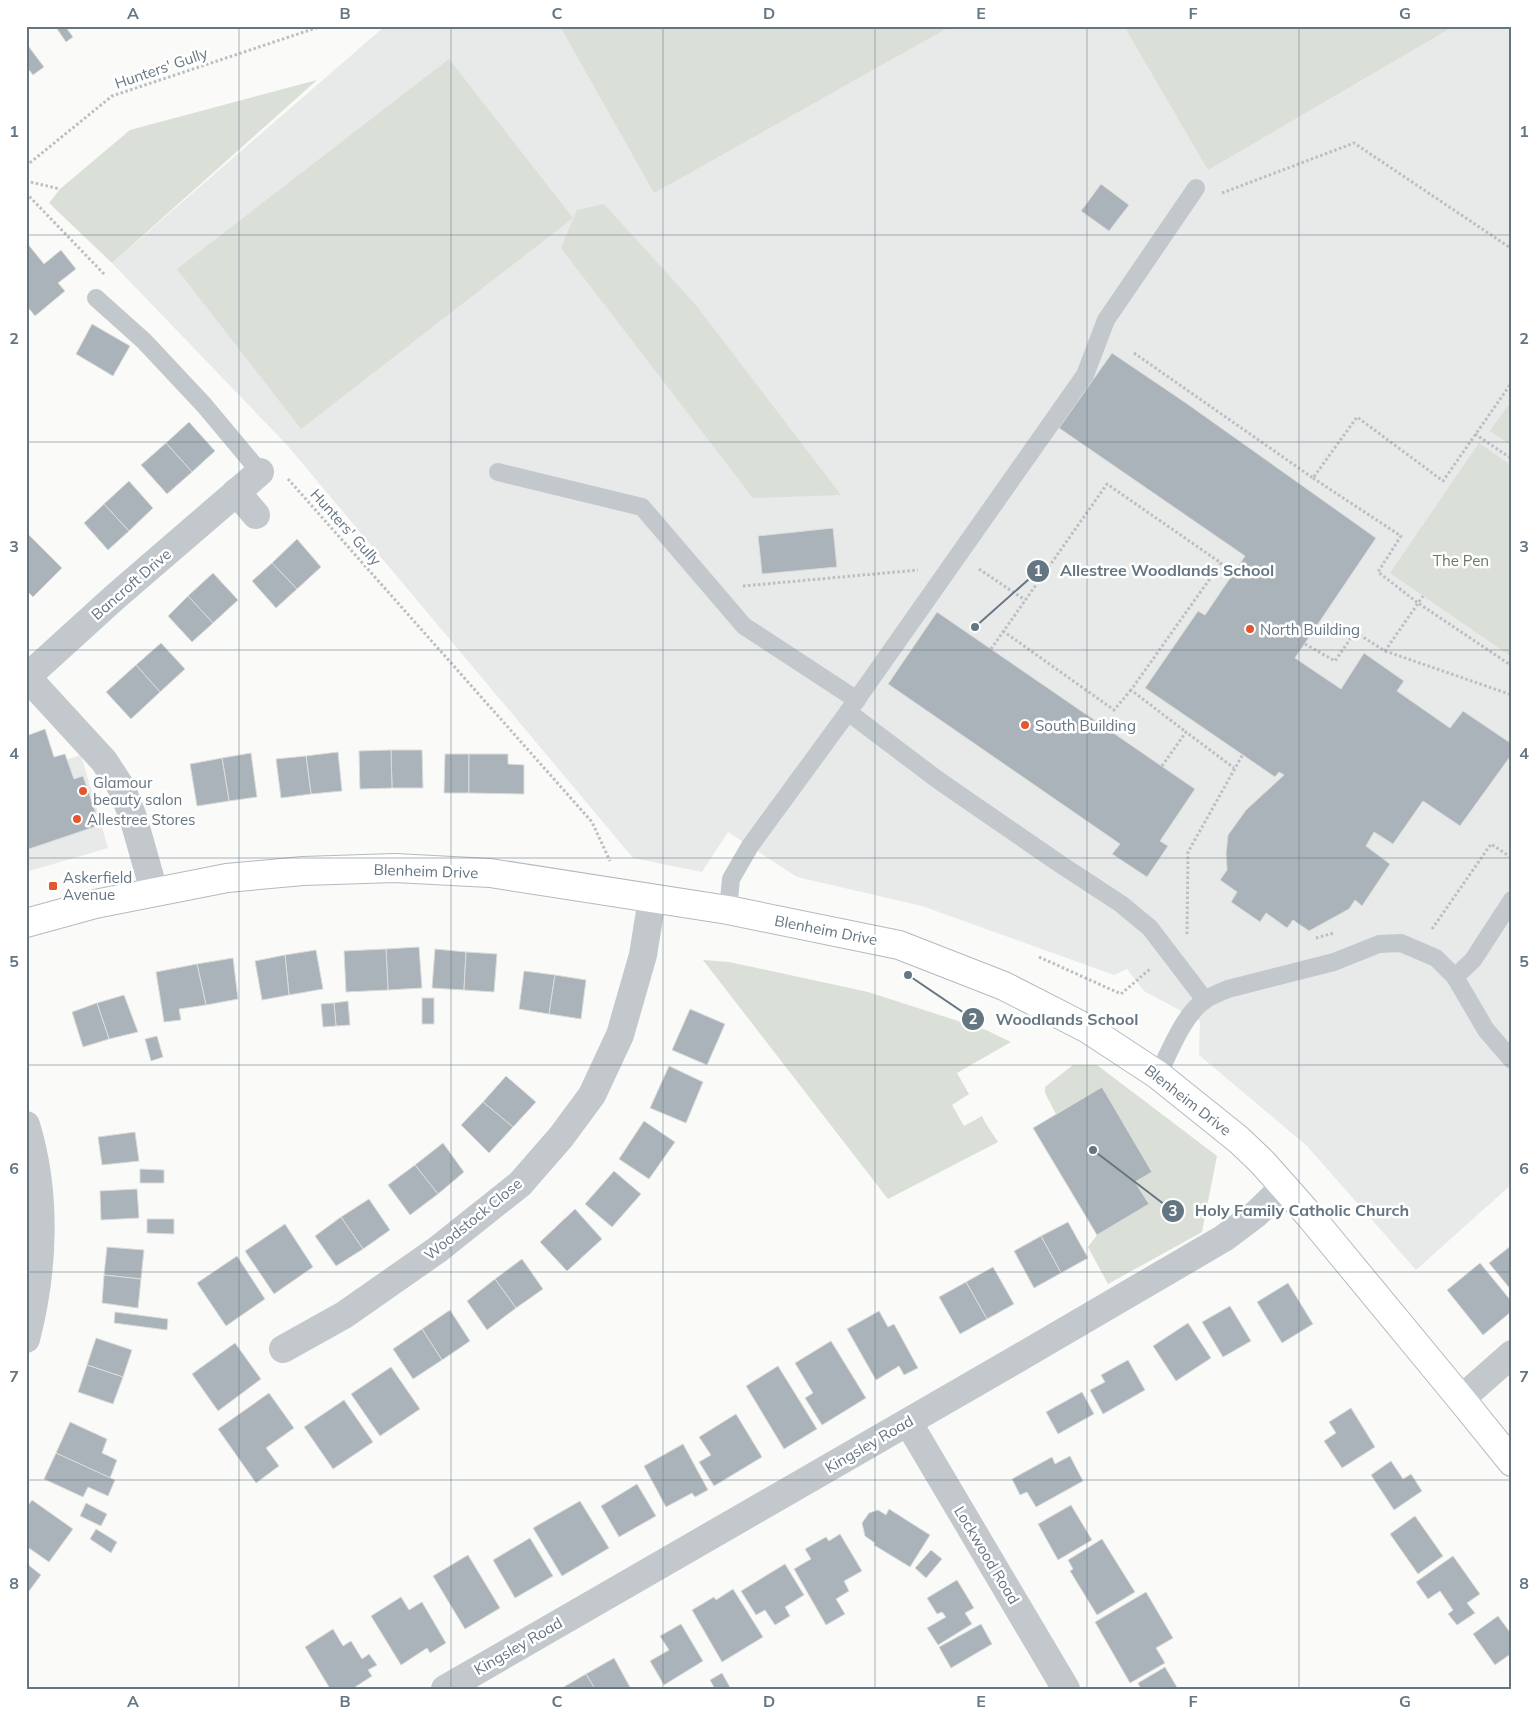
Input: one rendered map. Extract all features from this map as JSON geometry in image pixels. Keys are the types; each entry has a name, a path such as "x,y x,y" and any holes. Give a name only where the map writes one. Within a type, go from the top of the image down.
{"street":[{"name":"Bancroft Drive","path":"27,677 115,597 236,492 272,474"},
{"path":"236,492 256,515"},
{"path":"27,677 104,761 121,787 133,817 154,891"},
{"name":"Blenheim Drive","path":"26,923 95,904 227,878 303,871 395,868 490,873 728,910 899,945 1004,986 1088,1029 1158,1075 1239,1140 1310,1216 1512,1462"},
{"name":"Woodstock Close","path":"283,1349 344,1315 437,1250 520,1184 561,1137 592,1095 620,1035 644,955 652,899"},
{"path":"26,1125 38,1183 40,1217 35,1299 26,1339"},
{"name":"Kingsley Road","path":"444,1689 1224,1238 1256,1214 1284,1187"},
{"path":"1461,1399 1512,1354"},
{"name":"Lockwood Road","path":"908,1422 1066,1689"}],"lane":[{"path":"728,910 731,879 750,846 853,706 1085,375 1106,320 1196,188"},
{"path":"96,298 144,341 272,474"},
{"path":"498,472 642,507 744,626 853,706 938,780 1121,904 1150,928 1205,1000"},
{"path":"1455,977 1473,960 1512,900"},
{"path":"1158,1075 1189,1015 1205,1000 1228,989 1334,962 1379,944 1401,943 1436,958 1455,977 1486,1030 1512,1060"}],"path":[{"name":"Hunters' Gully","path":"26,166 112,96 322,26"},
{"path":"1222,193 1354,143 1512,249"},
{"path":"26,181 60,189"},
{"path":"26,193 107,277"},
{"path":"1134,354 1313,478 1401,536 1378,572 1418,603 1512,666"},
{"path":"1313,478 1357,417 1443,482 1512,382"},
{"path":"1475,434 1512,459"},
{"name":"Hunters' Gully","path":"272,474 592,822 624,894"},
{"path":"991,649 1003,631 1024,600 1107,484 1221,563 1114,710 1003,631"},
{"path":"959,554 1024,600"},
{"path":"742,586 923,569"},
{"path":"1385,650 1423,596"},
{"path":"1305,644 1335,661 1355,632 1385,650 1512,695"},
{"path":"1130,690 1234,768"},
{"path":"1162,766 1186,732"},
{"path":"1039,957 1121,994 1170,954 1187,943 1188,852 1243,754"}],"shaded area":[{"path":"385,26 1512,26 1512,1184 1416,1270 1307,1146 1199,1055 1200,1021 1144,991 1127,969 1114,975 922,906 797,877 728,832 702,872 633,858 287,445 112,263"},
{"path":"81,755 108,848 26,872 26,772"}],"green space":[{"path":"560,26 951,26 654,193"},
{"path":"1124,26 1454,26 1208,170"},
{"path":"449,59 573,218 301,429 177,269"},
{"path":"317,80 112,263 49,203 60,189 130,130"},
{"path":"604,204 695,304 841,495 753,498 561,248 577,210"},
{"path":"1512,400 1512,446 1490,431"},
{"name":"The Pen","path":"1479,443 1512,466 1512,657 1390,573"},
{"path":"703,960 729,962 868,992 986,1030 1011,1042 957,1073 969,1094 952,1105 964,1126 982,1116 998,1142 888,1199"},
{"path":"1073,1065 1097,1065 1217,1156 1202,1232 1108,1284 1088,1247 1097,1235 1149,1204 1135,1182 1152,1171 1102,1087 1056,1114 1045,1093 1045,1087"}],"building":[{"path":"55,26 65,26 73,37 66,42"},
{"path":"26,43 44,67 33,75 26,66"},
{"path":"1101,184 1129,205 1109,231 1081,211"},
{"path":"27,243 44,264 61,250 76,269 58,283 65,291 35,316 26,305"},
{"path":"92,324 130,346 113,376 76,354"},
{"name":"North Building","path":"1112,353 1186,403 1376,538 1295,658 1341,689 1364,653 1404,681 1397,691 1450,728 1463,711 1512,744 1512,754 1460,826 1423,801 1393,844 1374,832 1366,846 1390,864 1362,906 1355,900 1349,909 1309,931 1293,920 1287,928 1266,913 1260,922 1231,902 1237,892 1220,880 1227,870 1228,835 1246,810 1284,775 1279,772 1275,777 1145,688 1198,611 1205,615 1245,556 1059,428"},
{"path":"189,422 215,451 192,472 166,443"},
{"path":"166,443 192,472 167,494 141,465"},
{"path":"129,481 153,508 129,531 104,504"},
{"path":"104,504 129,531 108,550 84,523"},
{"path":"833,528 837,567 762,574 758,536"},
{"path":"27,533 62,568 33,597 26,590"},
{"path":"297,539 321,567 297,589 272,563"},
{"path":"272,563 297,589 276,608 252,581"},
{"path":"213,573 238,600 213,623 188,596"},
{"path":"188,596 213,623 192,642 168,616"},
{"name":"South Building","path":"937,612 1195,789 1160,841 1168,846 1147,877 1112,854 1120,844 888,684"},
{"path":"161,643 185,669 160,692 136,665"},
{"path":"136,665 160,692 131,719 106,692"},
{"path":"45,729 54,757 65,754 74,779 83,776 100,825 26,850 26,788 28,788 26,784 26,736"},
{"path":"391,750 422,750 423,788 392,788"},
{"path":"391,750 392,788 360,789 359,751"},
{"path":"338,752 342,791 311,794 306,756"},
{"path":"251,753 257,797 229,801 222,758"},
{"path":"445,754 469,754 469,793 444,793"},
{"path":"469,754 508,754 508,764 524,765 524,794 469,793"},
{"path":"306,756 311,794 281,798 276,759"},
{"path":"222,758 229,801 197,806 190,764"},
{"path":"419,947 422,988 388,990 386,949"},
{"path":"386,949 388,990 346,992 344,951"},
{"path":"435,949 466,952 464,990 432,988"},
{"path":"316,950 323,989 289,995 285,955"},
{"path":"466,952 497,954 494,992 464,990"},
{"path":"285,955 289,995 262,1000 255,961"},
{"path":"233,958 238,999 206,1005 197,964"},
{"path":"197,964 206,1005 179,1009 181,1020 164,1022 156,972"},
{"path":"524,971 555,975 549,1014 519,1009"},
{"path":"555,975 586,980 581,1019 549,1014"},
{"path":"124,995 138,1032 109,1039 97,1003"},
{"path":"422,998 434,998 434,1024 422,1024"},
{"path":"348,1001 350,1025 336,1026 334,1003"},
{"path":"97,1003 109,1039 83,1047 72,1012"},
{"path":"334,1003 336,1026 323,1027 321,1004"},
{"path":"690,1009 725,1024 707,1065 672,1050"},
{"path":"157,1036 163,1057 151,1061 145,1039"},
{"path":"669,1066 703,1082 686,1123 650,1108"},
{"path":"506,1076 536,1102 513,1127 483,1102"},
{"path":"1102,1087 1152,1172 1135,1182 1149,1204 1097,1235 1033,1128"},
{"path":"483,1102 513,1127 489,1153 461,1125"},
{"path":"644,1121 675,1142 649,1179 619,1159"},
{"path":"135,1132 139,1161 102,1165 98,1137"},
{"path":"443,1143 464,1172 438,1194 415,1165"},
{"path":"415,1165 438,1194 410,1215 388,1185"},
{"path":"140,1169 164,1170 164,1183 140,1183"},
{"path":"614,1171 641,1194 612,1227 585,1204"},
{"path":"137,1189 139,1218 101,1220 100,1191"},
{"path":"369,1199 390,1230 363,1249 341,1217"},
{"path":"575,1209 602,1239 567,1271 540,1242"},
{"path":"341,1217 363,1249 336,1266 315,1236"},
{"path":"147,1219 174,1219 174,1234 147,1233"},
{"path":"1068,1222 1088,1258 1061,1273 1041,1236"},
{"path":"285,1224 313,1267 274,1294 245,1251"},
{"path":"1041,1236 1061,1273 1034,1288 1014,1251"},
{"path":"1512,1245 1512,1291 1489,1263"},
{"path":"107,1247 144,1250 141,1279 104,1275"},
{"path":"237,1256 265,1299 226,1326 197,1283"},
{"path":"522,1259 543,1289 516,1308 495,1279"},
{"path":"1480,1263 1512,1302 1512,1311 1483,1335 1447,1290"},
{"path":"993,1267 1014,1304 987,1319 966,1282"},
{"path":"104,1275 141,1279 138,1308 102,1303"},
{"path":"495,1279 516,1308 487,1330 467,1301"},
{"path":"966,1282 987,1319 960,1334 939,1297"},
{"path":"1288,1283 1313,1324 1282,1343 1257,1302"},
{"path":"1230,1306 1251,1341 1223,1357 1202,1322"},
{"path":"450,1310 470,1341 442,1360 422,1329"},
{"path":"879,1311 888,1327 894,1324 918,1368 904,1375 899,1366 876,1380 847,1329"},
{"path":"115,1312 168,1319 167,1330 114,1323"},
{"path":"1188,1323 1211,1358 1176,1381 1153,1346"},
{"path":"422,1329 442,1360 413,1379 393,1349"},
{"path":"96,1338 132,1350 123,1377 87,1365"},
{"path":"831,1341 866,1398 822,1425 805,1398 813,1393 795,1363"},
{"path":"235,1343 261,1379 218,1411 192,1374"},
{"path":"1128,1360 1145,1390 1103,1414 1090,1390 1105,1382 1101,1375"},
{"path":"87,1365 123,1377 113,1404 78,1392"},
{"path":"778,1366 817,1429 784,1449 746,1386"},
{"path":"391,1367 420,1409 380,1436 351,1394"},
{"path":"1082,1392 1094,1414 1058,1434 1046,1412"},
{"path":"269,1393 294,1428 266,1448 279,1466 256,1483 218,1429"},
{"path":"344,1400 373,1442 333,1469 304,1427"},
{"path":"1351,1408 1375,1447 1342,1468 1324,1441 1336,1433 1329,1422"},
{"path":"736,1414 762,1457 714,1486 699,1462 711,1455 699,1437"},
{"path":"70,1422 107,1439 102,1453 117,1460 110,1478 56,1453"},
{"path":"683,1444 708,1490 695,1497 692,1493 666,1507 644,1466"},
{"path":"56,1453 115,1480 108,1496 88,1487 83,1497 44,1479"},
{"path":"1070,1456 1083,1481 1036,1507 1027,1492 1020,1495 1012,1479 1052,1457 1055,1464"},
{"path":"1391,1461 1403,1479 1411,1474 1422,1491 1394,1510 1371,1475"},
{"path":"637,1484 656,1516 619,1537 601,1506"},
{"path":"32,1500 73,1529 49,1562 26,1546 26,1508"},
{"path":"580,1501 609,1548 562,1576 533,1528"},
{"path":"86,1503 107,1514 101,1526 80,1516"},
{"path":"1071,1505 1092,1540 1058,1560 1038,1524"},
{"path":"889,1509 930,1535 910,1567 874,1545 875,1543 865,1536 862,1523 869,1513 878,1510 886,1515"},
{"path":"1415,1516 1443,1556 1418,1574 1390,1534"},
{"path":"96,1529 117,1542 111,1553 90,1539"},
{"path":"840,1534 862,1571 844,1581 849,1591 836,1599 845,1614 826,1625 794,1569 811,1559 805,1549 826,1537 829,1541"},
{"path":"530,1538 553,1576 515,1598 493,1560"},
{"path":"1102,1539 1135,1592 1097,1615 1070,1571 1073,1569 1068,1560"},
{"path":"931,1550 942,1559 926,1578 915,1568"},
{"path":"468,1555 500,1608 465,1629 433,1576"},
{"path":"1453,1556 1480,1594 1467,1603 1475,1613 1457,1625 1448,1614 1453,1610 1440,1591 1428,1599 1416,1582"},
{"path":"26,1563 41,1575 26,1595"},
{"path":"785,1564 804,1595 785,1607 790,1616 775,1625 765,1610 756,1615 741,1591"},
{"path":"957,1580 974,1608 965,1613 972,1624 938,1645 927,1628 946,1617 942,1612 937,1614 927,1598"},
{"path":"733,1589 763,1637 722,1662 692,1610 714,1597 716,1600"},
{"path":"1146,1592 1173,1638 1156,1648 1165,1663 1130,1683 1095,1622"},
{"path":"401,1597 409,1610 422,1602 446,1643 430,1653 427,1648 401,1665 371,1616"},
{"path":"1498,1616 1512,1635 1512,1653 1495,1665 1473,1634"},
{"path":"681,1624 703,1661 664,1685 650,1661 669,1650 660,1636"},
{"path":"981,1624 992,1644 951,1668 939,1647"},
{"path":"333,1629 343,1646 351,1641 362,1659 369,1654 377,1665 368,1670 372,1676 352,1689 327,1689 329,1687 305,1647"},
{"path":"614,1658 631,1689 595,1689 586,1674"},
{"path":"1165,1667 1178,1689 1141,1689 1138,1683"},
{"path":"722,1673 731,1689 715,1689 710,1680"},
{"path":"586,1674 595,1689 562,1689 562,1688"}],"place":[{"name":"Allestree Woodlands School","path":"975,627"},
{"name":"North Building","path":"1250,629"},
{"name":"South Building","path":"1025,725"},
{"name":"Glamour beauty salon","path":"83,791"},
{"name":"Allestree Stores","path":"77,819"},
{"name":"Askerfield Avenue","path":"53,886"},
{"name":"Woodlands School","path":"908,975"},
{"name":"Holy Family Catholic Church","path":"1093,1150"}]}
